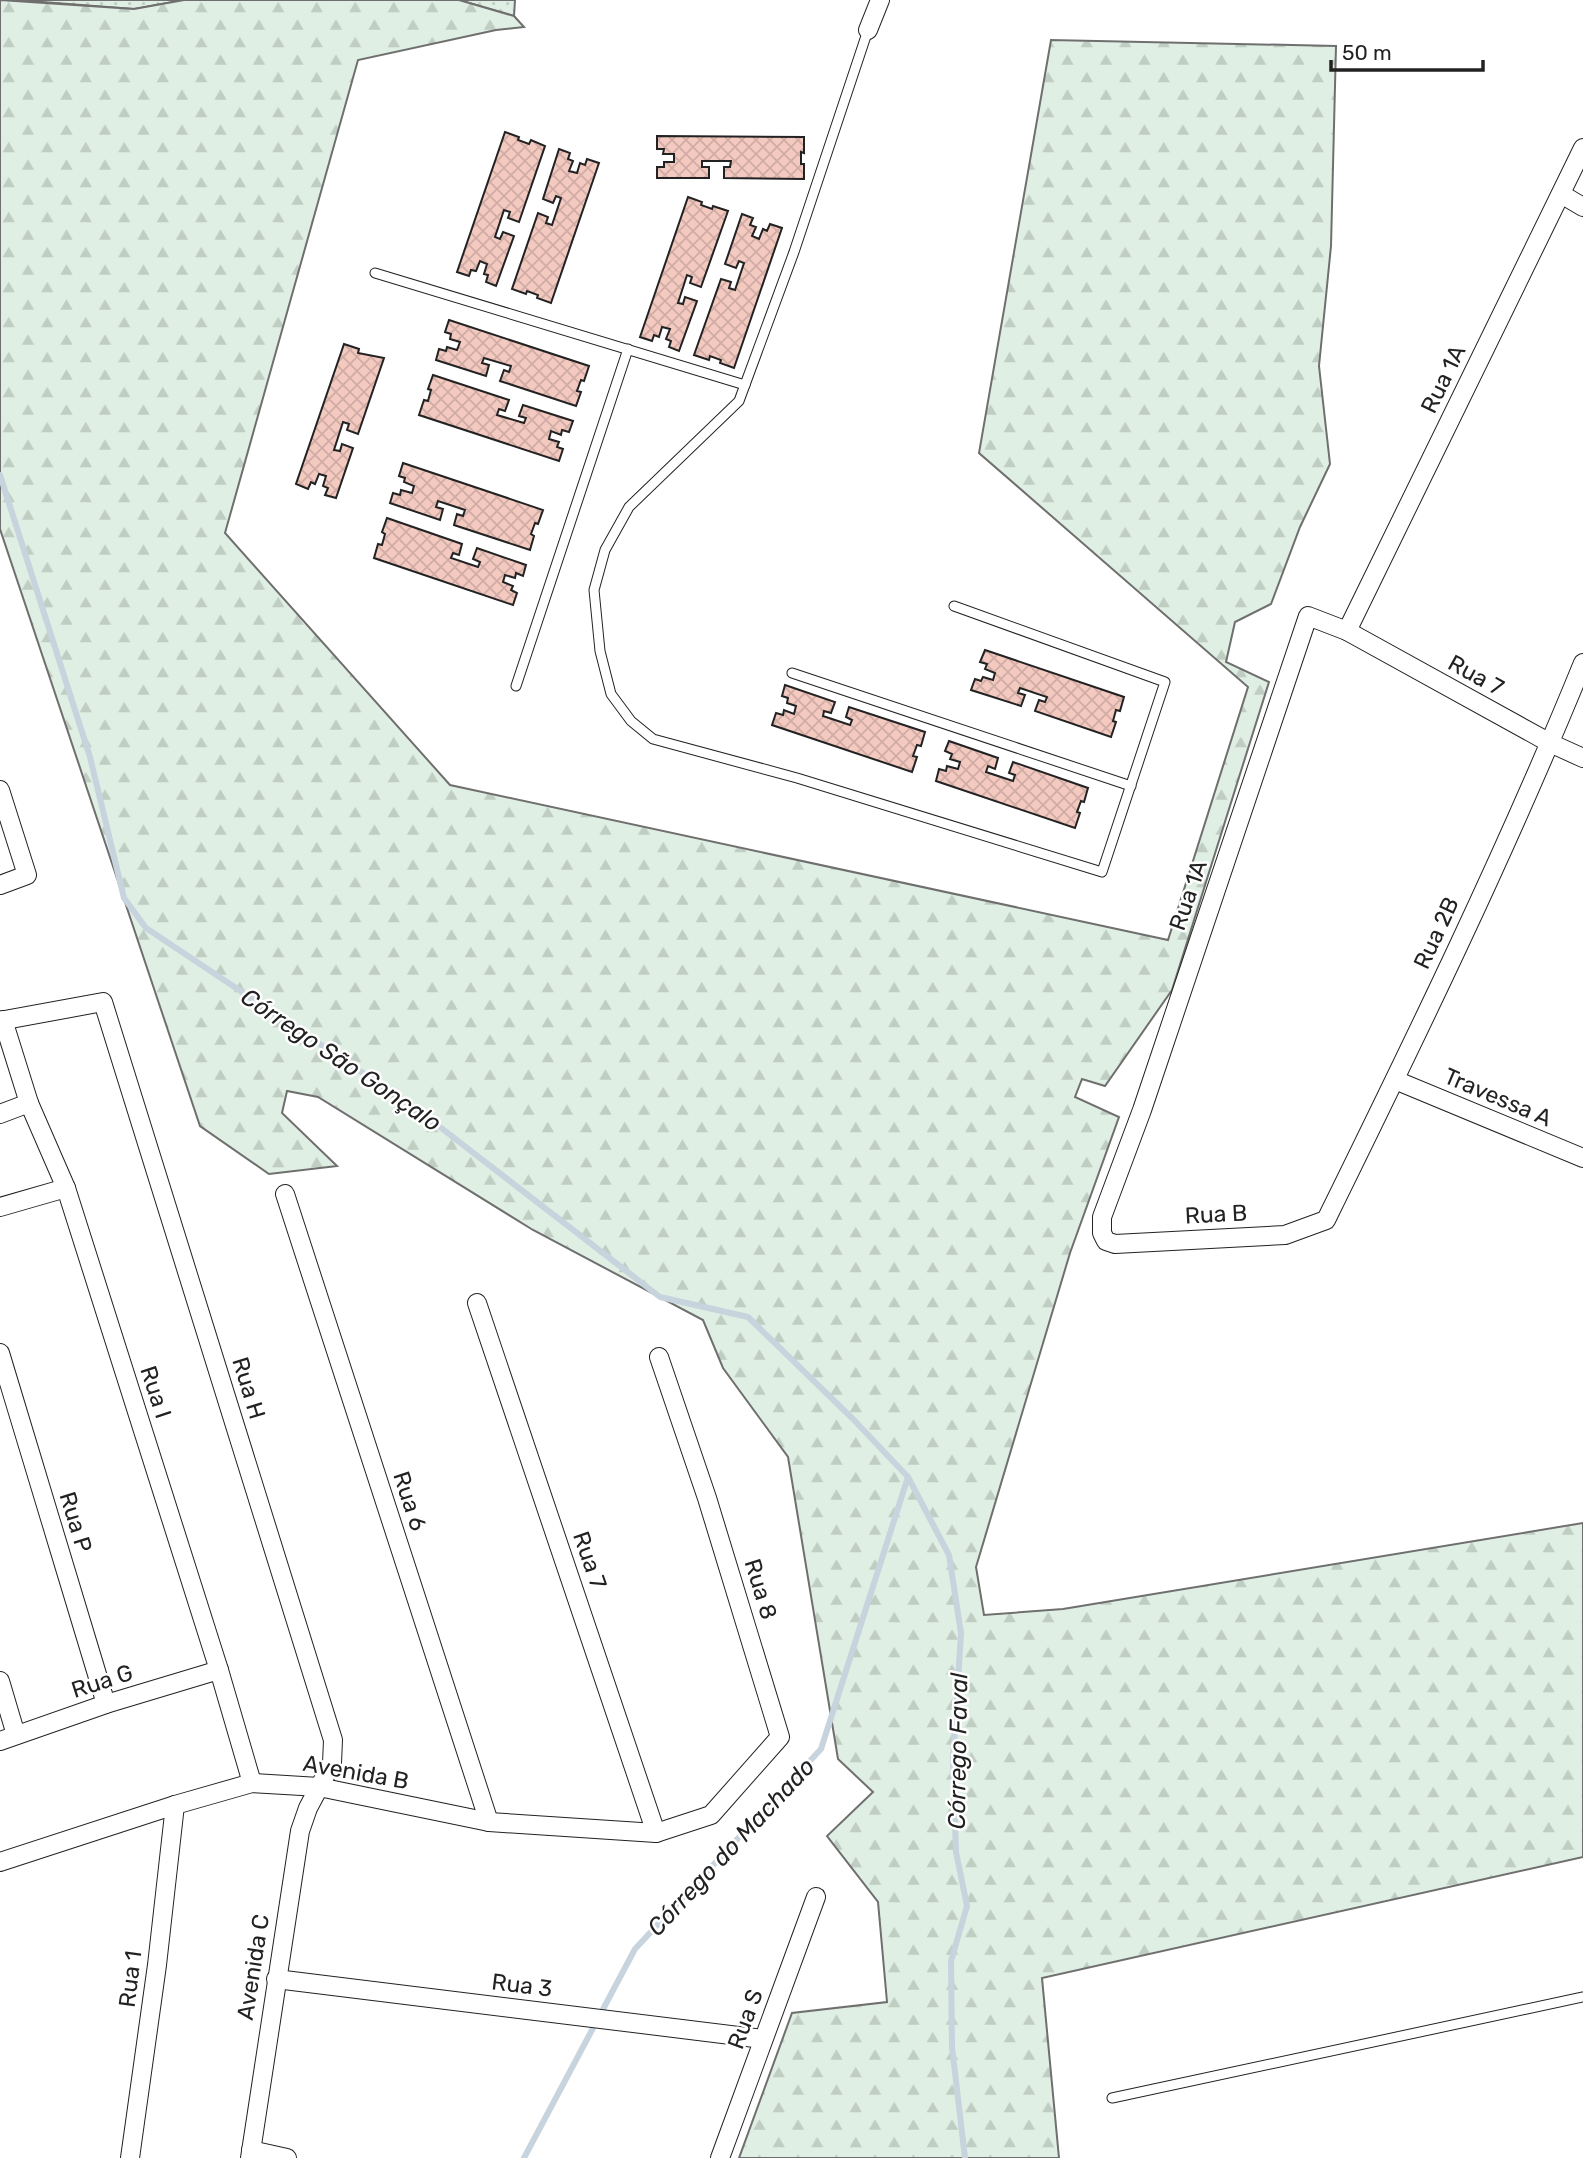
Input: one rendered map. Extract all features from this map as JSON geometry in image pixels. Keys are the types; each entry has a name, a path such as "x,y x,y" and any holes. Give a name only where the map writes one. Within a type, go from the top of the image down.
{"street":[{"path":"868,30 880,0"},
{"name":"Rua 1A","path":"1347,631 1583,148"},
{"path":"1561,194 1583,207"},
{"name":"Rua 1A","path":"1106,1241 1102,1233 1102,1217 1142,1110 1308,616"},
{"name":"Rua 7","path":"1308,616 1347,631 1550,743 1583,758"},
{"name":"Rua 2B","path":"1326,1220 1395,1080 1550,743 1583,663"},
{"path":"0,790 27,875 0,885"},
{"name":"Rua H","path":"1,1020 103,1002 333,1740 332,1763 319,1787"},
{"name":"Rua I","path":"1,1020 29,1103 66,1188 219,1670 252,1783"},
{"name":"Travessa A","path":"1395,1080 1583,1158"},
{"path":"0,1114 29,1103"},
{"path":"0,1207 66,1188"},
{"name":"Rua 6","path":"285,1194 489,1822"},
{"name":"Rua B","path":"1106,1241 1115,1244 1284,1235 1326,1220"},
{"name":"Rua 7","path":"477,1303 656,1833"},
{"name":"Rua P","path":"0,1353 106,1704"},
{"name":"Rua 8","path":"659,1357 707,1498 780,1737 711,1815"},
{"name":"Rua G","path":"8,1738 106,1704 219,1670"},
{"path":"0,1681 8,1738"},
{"name":"Avenida B","path":"0,1862 252,1783 319,1787 489,1822 656,1833 711,1815"},
{"name":"Avenida C","path":"250,2154 300,1831 319,1787"},
{"name":"Rua 1","path":"130,2158 157,1965 175,1805"},
{"name":"Rua S","path":"720,2158 816,1897"},
{"name":"Rua 3","path":"276,1979 763,2039"},
{"path":"250,2154 287,2158"}],"lane":[{"path":"868,30 799,239 739,401 629,507 605,550 593,590 600,652 611,694 631,721 653,739 797,778 1102,872 1165,682 954,606"},
{"path":"375,273 745,385"},
{"path":"516,686 628,349"},
{"path":"792,673 1131,786"},
{"path":"1112,2098 1583,1997"}],"green space":[{"path":"0,0 134,9 184,0 459,0 514,16 524,27 496,30 358,60 225,533 450,785 1168,940 1248,687 979,453 1051,40 1336,46 1331,246 1319,366 1330,464 1300,527 1271,604 1235,622 1226,662 1269,682 1172,990 1105,1086 1082,1079 1075,1097 1119,1117 1070,1253 976,1567 984,1615 1063,1609 1583,1523 1583,1857 1042,1978 1059,2158 739,2158 792,2013 887,2002 878,1902 827,1836 873,1792 838,1759 788,1457 723,1368 703,1320 533,1230 318,1097 287,1091 282,1113 337,1166 269,1174 200,1126 0,529"},
{"path":"16,0 184,0 134,9"},
{"path":"459,0 515,0 514,16"}],"building":[{"path":"505,132 529,144 531,140 545,146 519,222 508,218 510,212 504,210 495,237 500,239 503,232 514,236 496,286 486,282 488,275 484,274 487,264 480,261 476,271 471,270 469,276 457,272"},
{"path":"657,136 804,137 801,164 804,164 804,179 724,178 724,167 730,167 731,161 702,161 702,167 709,167 709,178 657,178 657,167 664,167 664,162 674,162 674,154 663,154 664,149 657,149"},
{"path":"559,149 570,153 568,159 573,161 569,171 577,173 580,163 585,165 587,159 599,163 551,303 527,291 526,294 512,289 538,213 548,217 546,223 552,225 561,198 556,196 553,203 543,199"},
{"path":"688,197 712,209 713,206 728,211 701,287 690,283 692,277 687,275 678,303 683,304 685,297 697,301 679,351 669,347 671,341 666,339 670,329 662,327 659,337 654,335 652,341 640,337"},
{"path":"742,214 753,218 750,225 756,227 752,236 759,239 763,229 767,231 770,224 782,228 734,368 710,356 709,360 694,355 721,279 731,282 729,288 735,290 744,263 739,261 736,268 725,264"},
{"path":"449,320 589,366 577,391 581,392 576,406 500,381 504,370 509,372 511,366 484,358 482,363 489,365 486,376 436,360 439,349 446,351 447,347 457,350 460,342 450,339 451,334 445,332"},
{"path":"344,344 359,349 358,353 384,358 358,434 347,430 349,424 343,422 334,450 340,451 342,444 353,448 336,498 325,495 328,488 323,486 326,476 319,474 315,484 311,482 308,489 296,484"},
{"path":"433,375 509,400 505,411 499,409 497,415 524,423 526,418 519,416 523,405 573,421 569,432 562,430 561,435 551,431 549,439 559,442 557,447 563,449 559,461 419,415 424,400 428,401 431,390 428,389"},
{"path":"403,463 543,510 531,534 534,536 530,550 454,525 457,514 463,516 465,510 438,501 436,507 443,509 440,520 390,503 393,493 400,495 401,490 412,493 414,486 404,482 405,478 399,476"},
{"path":"387,518 462,544 459,555 453,553 451,558 478,567 480,562 473,559 477,548 526,565 523,576 516,573 515,578 505,575 503,582 513,586 511,590 517,593 513,605 374,558 378,544 382,545 385,534 382,532"},
{"path":"985,650 1124,697 1120,711 1116,710 1113,721 1116,722 1111,737 1035,711 1039,700 1045,702 1047,697 1020,688 1018,693 1025,695 1021,706 971,690 975,679 981,681 983,677 993,680 995,673 985,669 987,664 980,662"},
{"path":"785,685 835,702 831,713 824,711 823,716 850,725 852,720 846,717 849,707 925,732 921,746 917,745 913,756 917,757 912,772 772,725 776,713 783,715 784,710 794,714 796,706 787,703 788,698 782,696"},
{"path":"949,741 998,758 995,769 988,766 986,772 1013,781 1015,775 1009,773 1013,762 1088,788 1084,802 1081,801 1077,812 1080,813 1075,828 936,781 939,769 946,771 947,766 958,769 960,762 950,759 952,754 945,751"}],"waterway":[{"name":"Córrego São Gonçalo","path":"0,475 90,757 124,898 146,928 414,1107 660,1297 748,1317 853,1419 908,1477 949,1555 961,1633 953,1760 956,1852 967,1906 951,1961 952,2047 965,2158"},
{"name":"Córrego do Machado","path":"524,2158 635,1949 821,1749 908,1477"}],"water label":[{"name":"Córrego Faval","path":"958,1751"}]}
